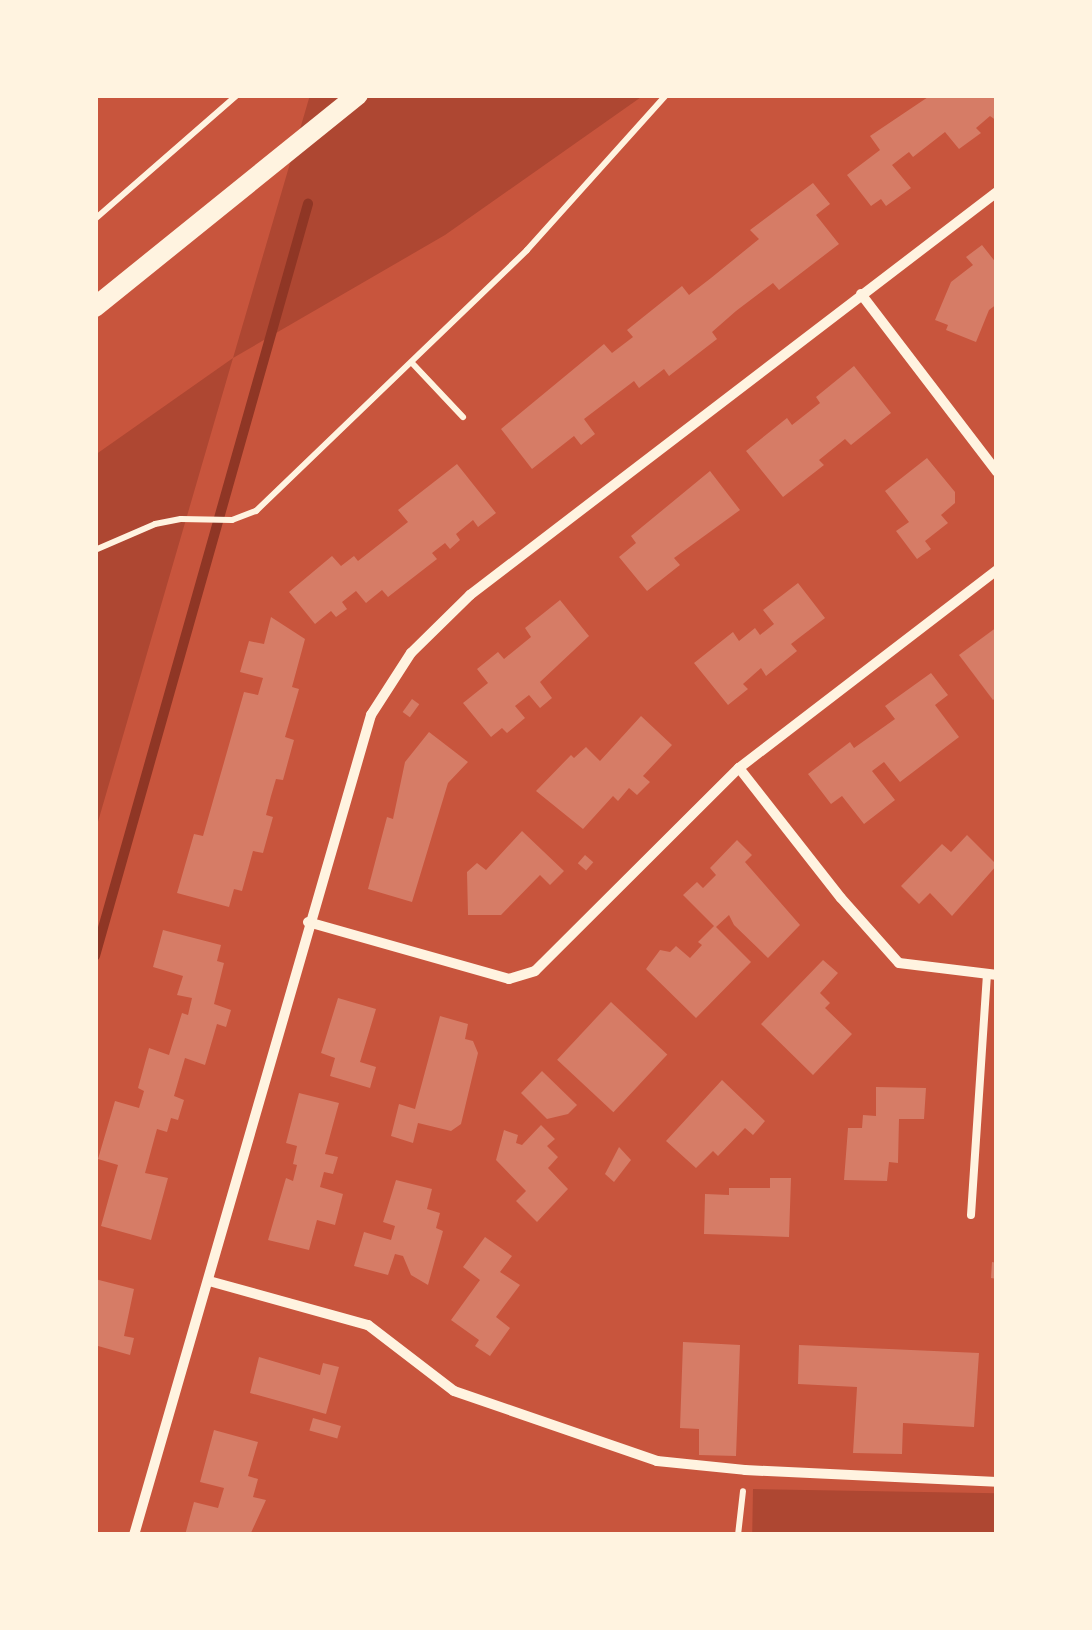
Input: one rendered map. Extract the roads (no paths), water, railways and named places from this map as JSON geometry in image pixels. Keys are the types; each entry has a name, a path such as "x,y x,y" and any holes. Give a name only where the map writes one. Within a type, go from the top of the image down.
{"main road":[{"path":"95,308 358,95"}],"street":[{"path":"134,1535 308,922 371,715 411,653 470,595 997,192"},
{"path":"861,294 997,472"},
{"path":"308,922 510,978 534,971 739,768 997,570"},
{"path":"739,768 840,898 899,963 992,975"},
{"path":"209,1281 368,1325 454,1391 657,1461 745,1470 997,1482"}],"lane":[{"path":"972,1216 992,975"}],"waterway":[{"path":"95,956 308,204"}]}
